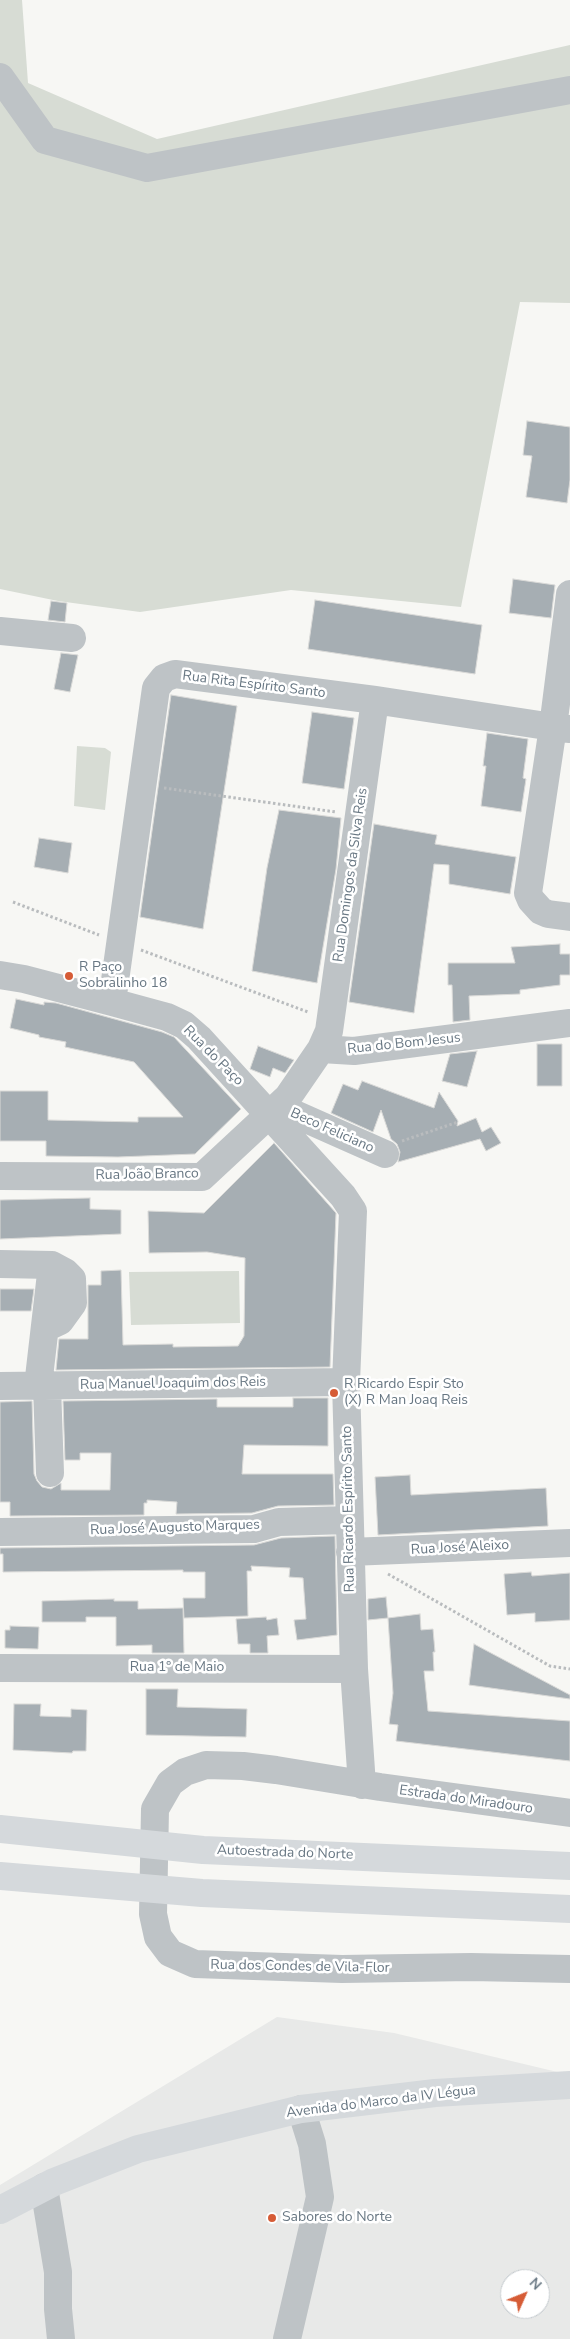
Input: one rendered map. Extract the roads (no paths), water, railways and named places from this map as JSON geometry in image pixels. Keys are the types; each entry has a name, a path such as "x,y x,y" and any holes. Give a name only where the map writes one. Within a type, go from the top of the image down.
{"main road":[{"name":"Autoestrada do Norte","path":"0,1829 203,1850 570,1866"},
{"path":"0,1876 202,1893 570,1909"},
{"name":"Avenida do Marco da IV Légua","path":"0,2210 44,2187 138,2150 301,2108 435,2093 570,2085"}],"street":[{"path":"0,77 45,140 147,168 570,90"},
{"path":"570,594 561,728 528,893 530,900 541,910 548,914 570,917"},
{"path":"0,631 72,638"},
{"name":"Rua Rita Espírito Santo","path":"112,1002 156,688 164,678 175,674 375,700 561,728"},
{"name":"Rua Domingos da Silva Reis","path":"321,1049 331,1020 375,700"},
{"name":"Rua do Paço","path":"0,975 24,978 167,1017 184,1025 274,1111"},
{"name":"Rua do Bom Jesus","path":"321,1049 354,1052 570,1023"},
{"path":"274,1111 288,1097 321,1049"},
{"name":"Beco Feliciano","path":"274,1111 385,1154"},
{"name":"Rua João Branco","path":"0,1176 202,1177 274,1111"},
{"name":"Rua Ricardo Espírito Santo","path":"274,1111 353,1211 346,1382 354,1669 362,1785"},
{"path":"0,1264 52,1264 72,1279 73,1303 60,1321 45,1328 42,1386 50,1473"},
{"name":"Rua Manuel Joaquim dos Reis","path":"0,1386 346,1382"},
{"name":"Rua José Augusto Marques","path":"0,1532 254,1529 279,1522 349,1520"},
{"name":"Rua José Aleixo","path":"350,1552 570,1543"},
{"name":"Rua 1º de Maio","path":"0,1668 354,1669"},
{"name":"Rua dos Condes de Vila-Flor","path":"362,1785 251,1767 206,1765 185,1772 170,1783 155,1809 153,1914 158,1937 170,1953 195,1964 224,1966 342,1969 472,1967 570,1969"},
{"name":"Estrada do Miradouro","path":"362,1785 570,1813"},
{"path":"287,2339 320,2196 312,2144 301,2108"},
{"path":"44,2187 58,2272 58,2309 62,2339"}],"place":[{"name":"R Paço Sobralinho 18","path":"69,976"},
{"name":"R Ricardo Espir Sto (X) R Man Joaq Reis","path":"334,1393"},
{"name":"Sabores do Norte","path":"272,2218"}]}
